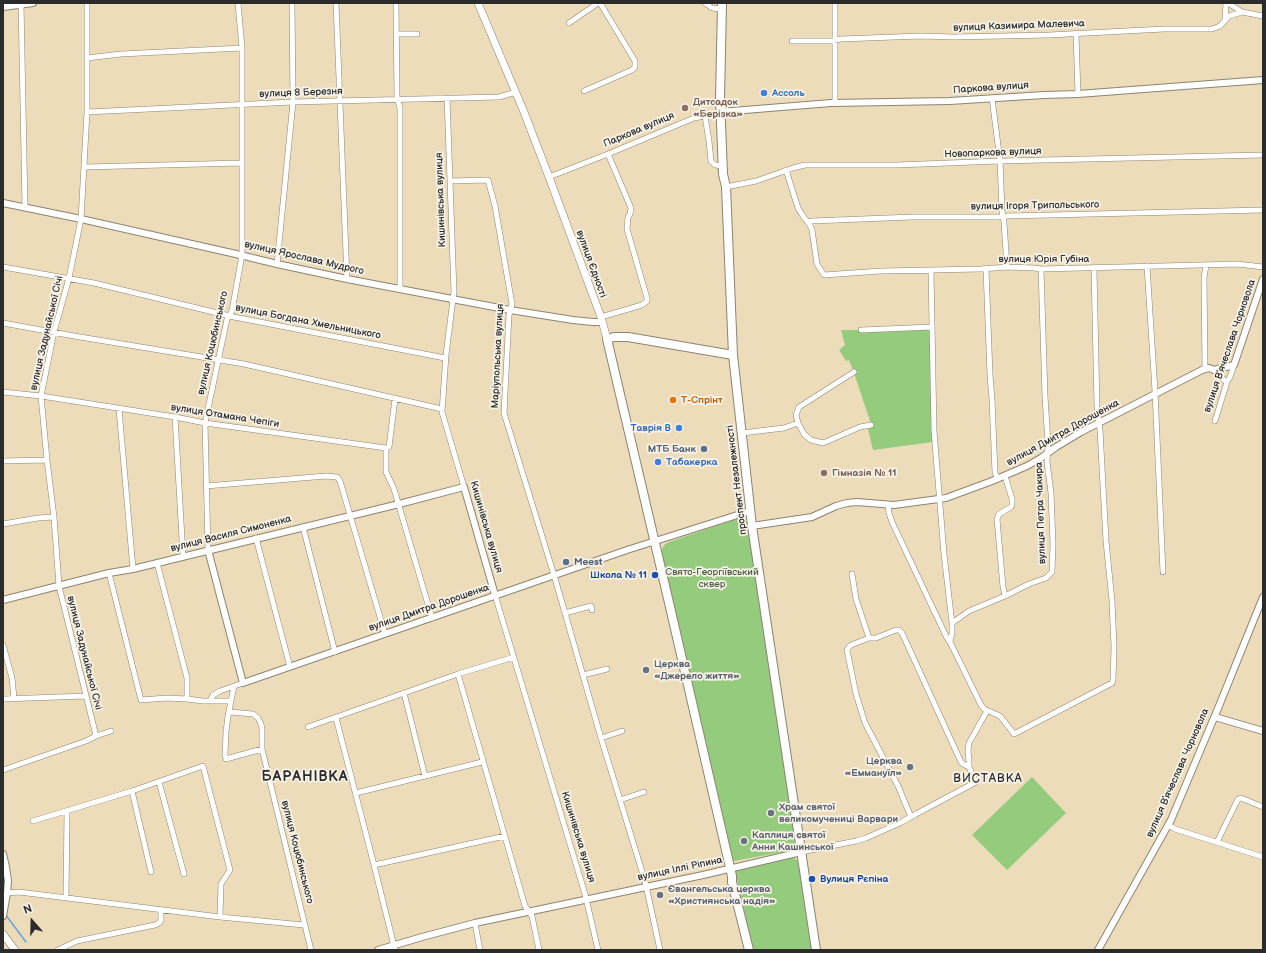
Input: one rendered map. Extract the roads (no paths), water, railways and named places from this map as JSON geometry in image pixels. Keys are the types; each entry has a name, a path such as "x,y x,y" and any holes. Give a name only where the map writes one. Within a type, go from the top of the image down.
{"main road":[{"name":"вулиця Єдності","path":"480,4 549,177 601,320 607,339 655,541"},
{"name":"проспект Незалежності","path":"722,6 720,112 723,166 726,187 733,355 752,526 816,950"},
{"path":"607,339 614,337 628,337 733,355"},
{"path":"655,541 732,882 749,950"},
{"path":"3,934 16,950"}],"street":[{"path":"3,7 33,3"},
{"name":"вулиця Задунайської Січі","path":"87,3 87,112 81,219 69,278 54,332 41,396 54,517 58,586 96,736"},
{"name":"вулиця Коцюбинського","path":"238,3 242,48 242,255 232,311 227,319 205,423 208,550 243,683"},
{"path":"277,264 293,102 292,3"},
{"path":"336,3 347,279"},
{"path":"396,3 397,97 400,116 400,289"},
{"path":"569,23 599,3 635,61 635,68 632,70 584,91"},
{"path":"705,3 712,8 722,6"},
{"path":"835,3 836,103"},
{"path":"1224,19 1227,3 1242,12 1263,16"},
{"path":"21,4 25,207"},
{"name":"вулиця Казимира Малевича","path":"792,40 835,40 841,38 921,36 954,37 1076,34 1164,29 1212,29 1220,26 1224,19 1229,16 1242,12"},
{"path":"397,34 417,34"},
{"path":"1076,34 1078,94"},
{"path":"87,58 121,54 242,48"},
{"name":"Паркова вулиця","path":"720,112 836,103 950,101 1078,94 1263,80"},
{"name":"вулиця 8 Березня","path":"87,112 293,102 499,97 516,92"},
{"name":"Кишинівська вулиця","path":"446,98 454,292 446,358 442,414 586,899 598,950"},
{"path":"992,98 1000,161 1007,267"},
{"name":"Паркова вулиця","path":"549,177 694,118 705,116 711,161 715,165 723,166"},
{"path":"601,320 642,305 647,301 627,229 628,217 631,208 608,154"},
{"name":"Новопаркова вулиця","path":"726,187 756,181 805,165 898,165 1000,161 1263,155"},
{"path":"85,167 241,163"},
{"path":"786,170 798,208 808,222"},
{"name":"Маріупольська вулиця","path":"450,182 488,180 495,206 512,304 510,310 504,413 554,575 646,887 660,950"},
{"name":"вулиця Ярослава Мудрого","path":"3,203 81,219 347,279 510,310 579,320 601,320"},
{"name":"вулиця Ігоря Трипольського","path":"808,222 912,217 1263,210"},
{"name":"вулиця Юрія Губіна","path":"808,222 812,230 818,264 824,275 881,271 986,269 1007,267 1042,269 1237,264 1263,267"},
{"path":"1206,265 1204,278 1205,369 1209,368 1214,370 1227,382"},
{"path":"1148,266 1163,572"},
{"name":"вулиця Богдана Хмельницького","path":"3,267 69,278 229,315 446,358"},
{"path":"888,505 892,522 946,636 981,705 987,711 996,713 1000,716 1014,734 1111,684 1113,680 1114,646 1098,407 1094,268"},
{"path":"986,269 990,375 996,473 998,479"},
{"name":"вулиця Петра Чакира","path":"952,623 969,611 1046,578 1052,572 1053,544 1048,453 1042,269"},
{"path":"931,270 934,431 952,623 950,642"},
{"name":"вулиця Вʼячеслава Чорновола","path":"1215,421 1263,279"},
{"path":"3,323 218,359 278,371 442,409"},
{"path":"861,330 932,327"},
{"path":"1214,370 1234,365"},
{"name":"вулиця Дмитра Дорошенка","path":"752,526 812,517 846,503 856,502 888,505 940,499 952,496 998,479 1036,461 1099,423 1155,396 1205,369"},
{"path":"854,372 799,407 796,415 798,423 804,434 811,440 822,443 860,427 872,425"},
{"name":"вулиця Отамана Чепіги","path":"3,392 41,396 205,423 386,448"},
{"path":"395,399 389,447 386,448 386,472 399,504 432,618"},
{"path":"119,408 133,569"},
{"path":"175,417 184,556"},
{"path":"742,433 784,428 798,423"},
{"path":"3,461 47,460"},
{"path":"206,486 326,476 337,477 340,481 385,634"},
{"path":"1005,476 1012,499 1012,504 1011,507 999,514 997,519 1003,587 1006,596"},
{"name":"вулиця Василя Симоненка","path":"3,600 464,487"},
{"name":"вулиця Дмитра Дорошенка","path":"210,701 213,695 220,690 335,652 554,575 750,511"},
{"path":"3,524 54,517"},
{"path":"303,527 335,652"},
{"path":"256,538 290,667"},
{"path":"157,563 187,678 187,699"},
{"path":"109,573 141,700 166,698 231,701"},
{"path":"852,574 856,599 869,638"},
{"name":"вулиця Вʼячеслава Чорновола","path":"1098,950 1168,826 1215,717 1263,597"},
{"path":"565,613 591,606 592,610"},
{"path":"910,817 898,786 865,723 856,694 847,650 849,646 896,630 899,630 902,633 961,762 969,767 969,743 987,711"},
{"path":"3,645 12,678 14,698"},
{"path":"308,727 458,674 514,657"},
{"path":"583,675 606,669"},
{"path":"458,674 482,762 525,906 532,917 538,950"},
{"path":"234,686 226,732 226,759 262,750"},
{"path":"404,694 425,776"},
{"path":"3,698 86,696"},
{"name":"вулиця Коцюбинського","path":"230,712 253,714 258,718 262,729 262,750 311,950"},
{"path":"1215,717 1263,731"},
{"path":"336,718 394,948"},
{"path":"601,738 622,730"},
{"path":"3,770 111,731"},
{"path":"356,793 482,762"},
{"path":"33,821 132,791 202,766 230,870 221,884 220,917"},
{"name":"вулиця Іллі Ріпина","path":"378,950 394,948 475,922 646,887 860,840 885,830 976,782 969,767"},
{"path":"159,782 184,874"},
{"path":"132,791 151,872"},
{"path":"620,800 644,792"},
{"path":"1217,842 1238,799 1241,798 1263,807"},
{"path":"66,898 67,811"},
{"path":"1168,826 1263,857"},
{"path":"374,865 505,836"},
{"path":"3,854 7,873 7,893 3,916"},
{"path":"7,893 19,892 220,917 304,925"},
{"path":"58,950 77,941 155,925 161,920 161,910"},
{"path":"475,922 480,950"}],"waterway":[{"path":"5,914 26,942"}],"place":[{"name":"Ассоль","path":"764,93"},
{"name":"Дитсадок «Берізка»","path":"685,108"},
{"name":"Т-Спрінт","path":"673,400"},
{"name":"Таврія В","path":"679,428"},
{"name":"МТБ Банк","path":"704,449"},
{"name":"Табакерка","path":"658,462"},
{"name":"Гімназія № 11","path":"824,473"},
{"name":"Meest","path":"566,562"},
{"name":"Школа № 11","path":"655,575"},
{"name":"Церква «Джерело життя»","path":"646,670"},
{"name":"Церква «Еммануїл»","path":"910,767"},
{"name":"Храм святої великомучениці Варвари","path":"771,813"},
{"name":"Каплиця cвятої Анни Кашинської","path":"744,841"},
{"name":"Вулиця Рєпіна","path":"812,879"},
{"name":"Євангельська церква «Християнська надія»","path":"660,895"}],"district":[{"name":"БАРАНІВКА","path":"305,777"},
{"name":"ВИСТАВКА","path":"988,779"}],"park label":[{"name":"Свято-Георгіївський сквер","path":"712,578"}]}
